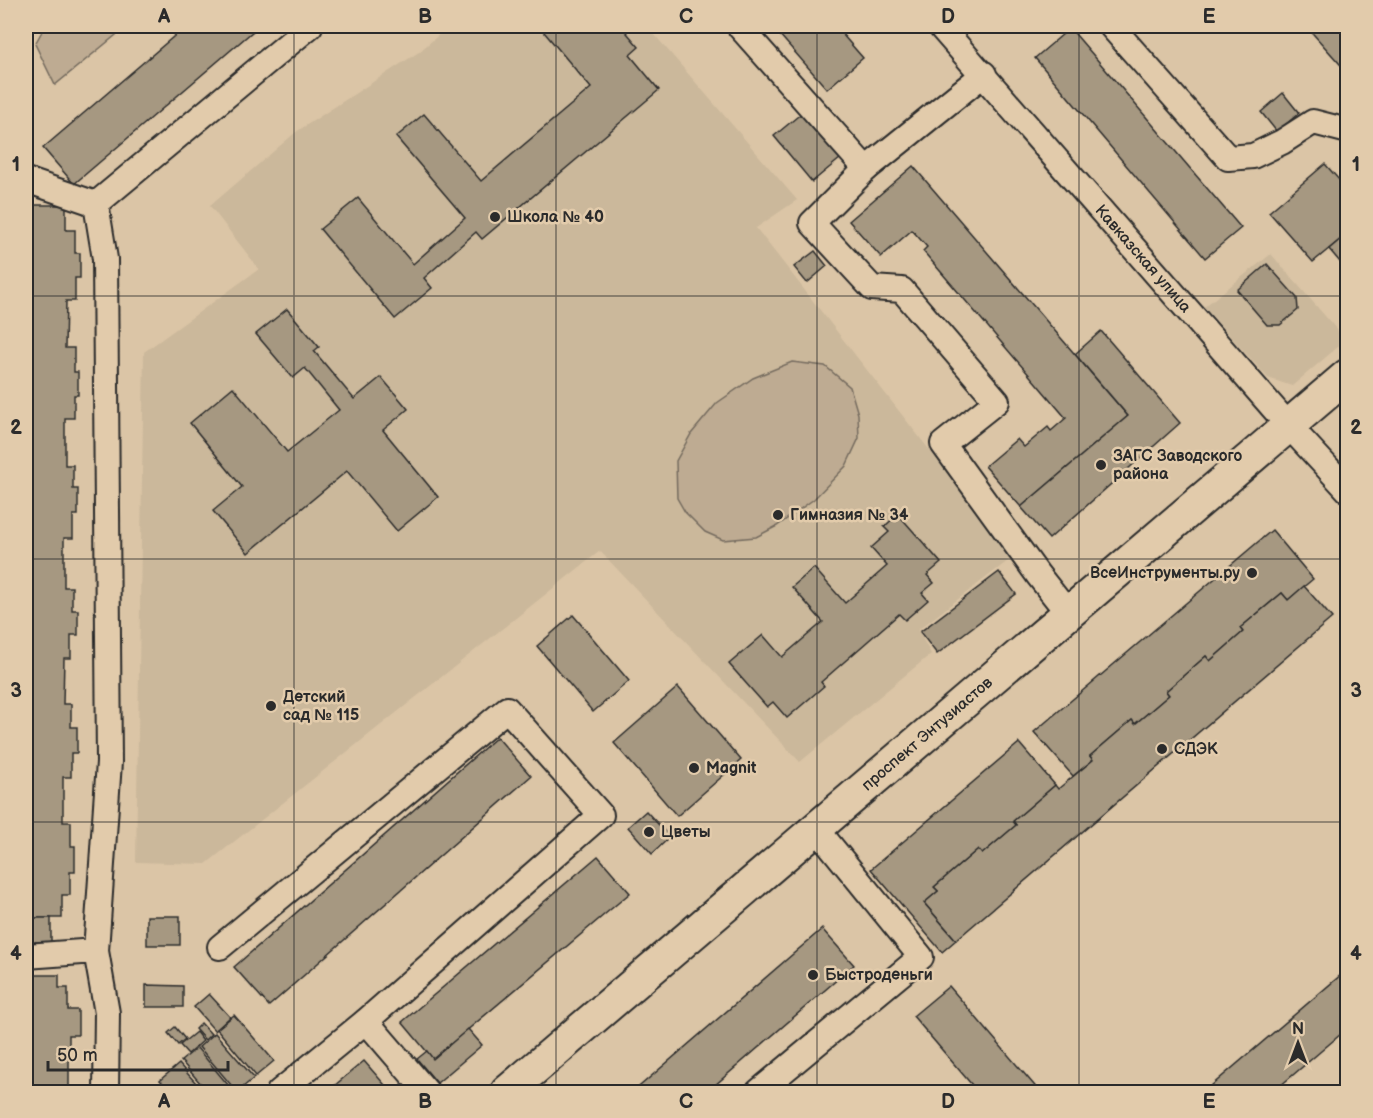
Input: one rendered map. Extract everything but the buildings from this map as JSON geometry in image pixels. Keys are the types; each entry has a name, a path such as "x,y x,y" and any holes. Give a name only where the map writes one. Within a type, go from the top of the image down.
{"main road":[{"name":"проспект Энтузиастов","path":"507,1092 1347,375"}],"street":[{"path":"96,204 310,26"},
{"path":"739,26 866,169"},
{"name":"Кавказская улица","path":"940,26 1288,426 1347,490"},
{"path":"1111,26 1228,158 1253,156 1282,142 1313,122 1347,131"},
{"path":"984,74 866,169 812,223 873,288 902,290 998,401 943,444 1068,613"},
{"path":"26,180 96,204"},
{"path":"96,204 105,259 109,762 96,951 107,1013 106,1092"},
{"path":"220,947 507,709 601,815 366,1021 279,1092"},
{"path":"758,1092 921,957 816,828"},
{"path":"26,956 96,951"},
{"path":"366,1021 427,1092"}],"shaded area":[{"path":"45,26 127,26 55,85 35,44"},
{"path":"449,26 647,26 797,200 756,228 1013,557 918,630 931,654 800,762 600,551 206,864 136,862 144,352 259,269 210,206 296,132 419,52"},
{"path":"1271,254 1346,340 1292,386 1268,378 1204,307"},
{"path":"792,362 825,366 850,387 858,414 859,438 846,466 814,499 777,526 756,537 723,540 705,532 685,512 677,498 676,461 691,434 717,403 753,378"}],"place":[{"name":"Школа № 40","path":"495,217"},
{"name":"ЗАГС Заводского района","path":"1101,465"},
{"name":"Гимназия № 34","path":"778,515"},
{"name":"ВсеИнструменты.ру","path":"1252,573"},
{"name":"Детский сад № 115","path":"271,706"},
{"name":"СДЭК","path":"1162,749"},
{"name":"Magnit","path":"694,768"},
{"name":"Цветы","path":"649,832"},
{"name":"Быстроденьги","path":"813,975"}]}
